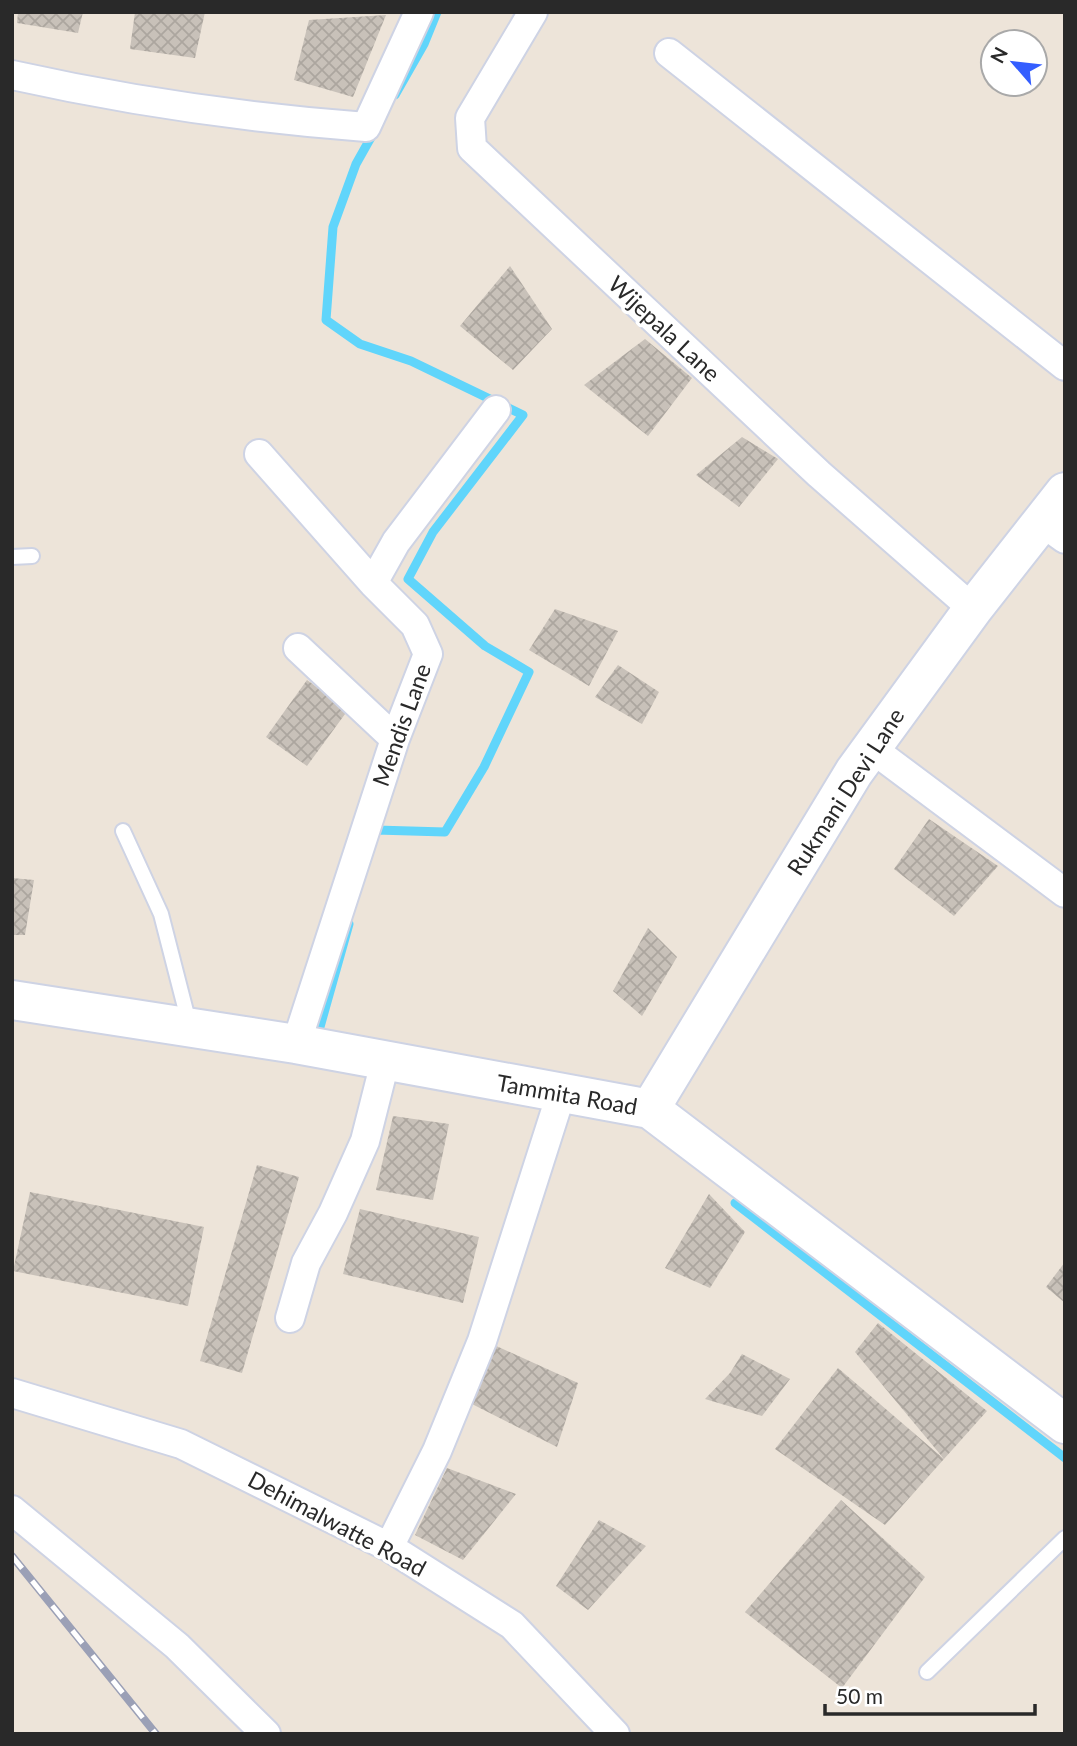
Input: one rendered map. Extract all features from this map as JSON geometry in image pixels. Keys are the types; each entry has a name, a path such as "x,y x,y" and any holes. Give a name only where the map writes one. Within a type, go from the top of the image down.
{"street":[{"path":"12,75 81,90 274,120 366,127 419,12"},
{"name":"Wijepala Lane","path":"533,12 470,118 472,148 819,474 973,609"},
{"path":"669,53 1065,366"},
{"path":"373,583 396,542 496,410"},
{"name":"Mendis Lane","path":"259,454 373,583 415,625 428,654 395,739 296,1044"},
{"name":"Rukmani Devi Lane","path":"650,1109 854,772 973,609 1052,530 1065,492"},
{"path":"298,648 395,739"},
{"path":"871,748 1065,892"},
{"name":"Tammita Road","path":"12,1000 296,1044 650,1109 1065,1423"},
{"path":"290,1318 306,1263 333,1213 365,1141 385,1062"},
{"path":"388,1546 437,1451 482,1341 561,1094"},
{"name":"Dehimalwatte Road","path":"12,1393 181,1444 388,1546 512,1625 615,1734"},
{"path":"12,1510 177,1646 266,1734"}],"lane":[{"path":"12,557 32,556"},
{"path":"123,831 160,914 191,1028"},
{"path":"927,1672 1065,1538"}],"building":[{"path":"18,12 83,12 78,33 17,23"},
{"path":"135,12 205,12 195,58 130,49"},
{"path":"386,15 353,97 294,80 309,20"},
{"path":"510,266 552,329 513,370 460,326"},
{"path":"645,339 692,378 648,436 584,385"},
{"path":"742,437 778,459 739,507 696,475"},
{"path":"555,609 618,631 589,686 529,650"},
{"path":"618,665 659,692 642,724 595,697"},
{"path":"307,680 348,710 307,766 266,737"},
{"path":"929,819 998,866 954,916 894,869"},
{"path":"12,878 34,880 25,935 12,935"},
{"path":"648,928 677,957 642,1016 613,991"},
{"path":"393,1116 449,1124 433,1200 376,1190"},
{"path":"257,1165 299,1177 242,1373 200,1361"},
{"path":"30,1192 204,1227 188,1306 13,1271"},
{"path":"709,1194 745,1232 710,1288 665,1268"},
{"path":"360,1209 479,1237 463,1303 343,1274"},
{"path":"1065,1262 1065,1303 1046,1287"},
{"path":"878,1323 987,1411 944,1459 855,1352"},
{"path":"492,1344 578,1383 557,1447 472,1404"},
{"path":"742,1354 790,1379 762,1416 705,1399 730,1373"},
{"path":"838,1368 944,1459 885,1525 775,1449"},
{"path":"447,1468 516,1494 463,1560 415,1535"},
{"path":"841,1500 925,1577 842,1688 745,1612"},
{"path":"599,1520 646,1546 588,1610 556,1586"}],"waterway":[{"path":"395,95 424,44 437,12"},
{"path":"374,132 356,164 333,227 326,320 360,344 411,361 523,415 433,532 408,579 485,646 529,672 484,767 445,832 376,830 374,836"},
{"path":"323,1035 318,1034 349,924"},
{"path":"735,1203 1065,1458"}],"railway":[{"path":"12,1556 156,1734"}]}
